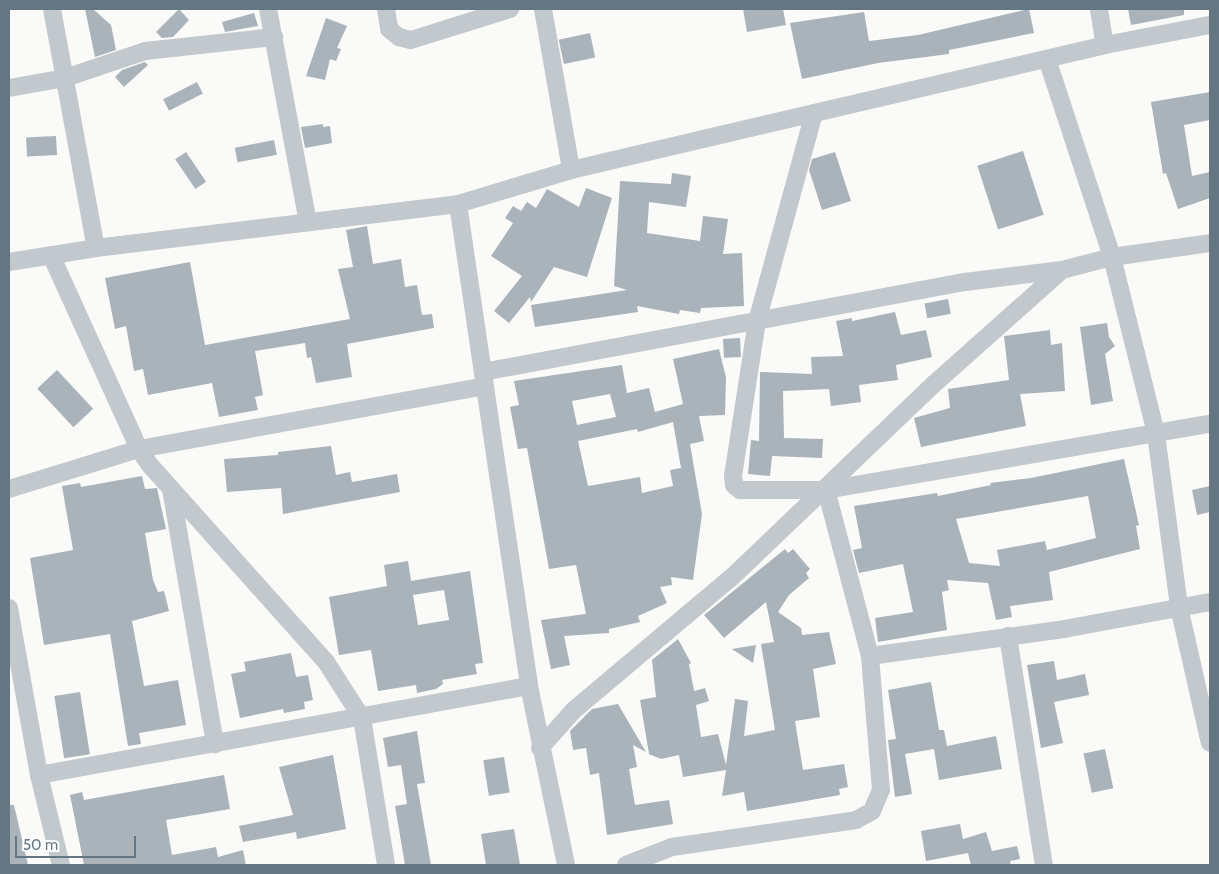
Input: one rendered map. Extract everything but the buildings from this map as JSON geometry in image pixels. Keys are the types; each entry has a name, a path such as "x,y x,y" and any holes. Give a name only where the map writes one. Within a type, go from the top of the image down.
{"street":[{"path":"52,9 96,248"},
{"path":"268,9 308,222"},
{"path":"386,9 389,29 399,37 410,40 510,9"},
{"path":"543,9 571,170"},
{"path":"1099,9 1105,45"},
{"path":"9,262 96,248 458,204 571,170 1105,45 1210,25"},
{"path":"9,88 65,78 145,51 274,37"},
{"path":"1047,59 1112,257 1156,434 1179,607 1210,743"},
{"path":"814,113 757,321 734,485 740,490 826,490 1210,424"},
{"path":"458,204 528,686 566,865"},
{"path":"9,489 139,449 757,321 993,277 1062,270 1112,257 1210,242"},
{"path":"51,255 139,449 171,489 326,662 362,718 386,865"},
{"path":"540,748 608,679 731,578 826,490 934,384 1062,270"},
{"path":"171,489 215,744"},
{"path":"626,865 672,847 856,820 872,811 881,790 870,656 826,490"},
{"path":"870,656 1114,621 1210,602"},
{"path":"9,608 39,775 61,865"},
{"path":"1008,636 1044,865"},
{"path":"39,775 362,718 528,686"}]}
